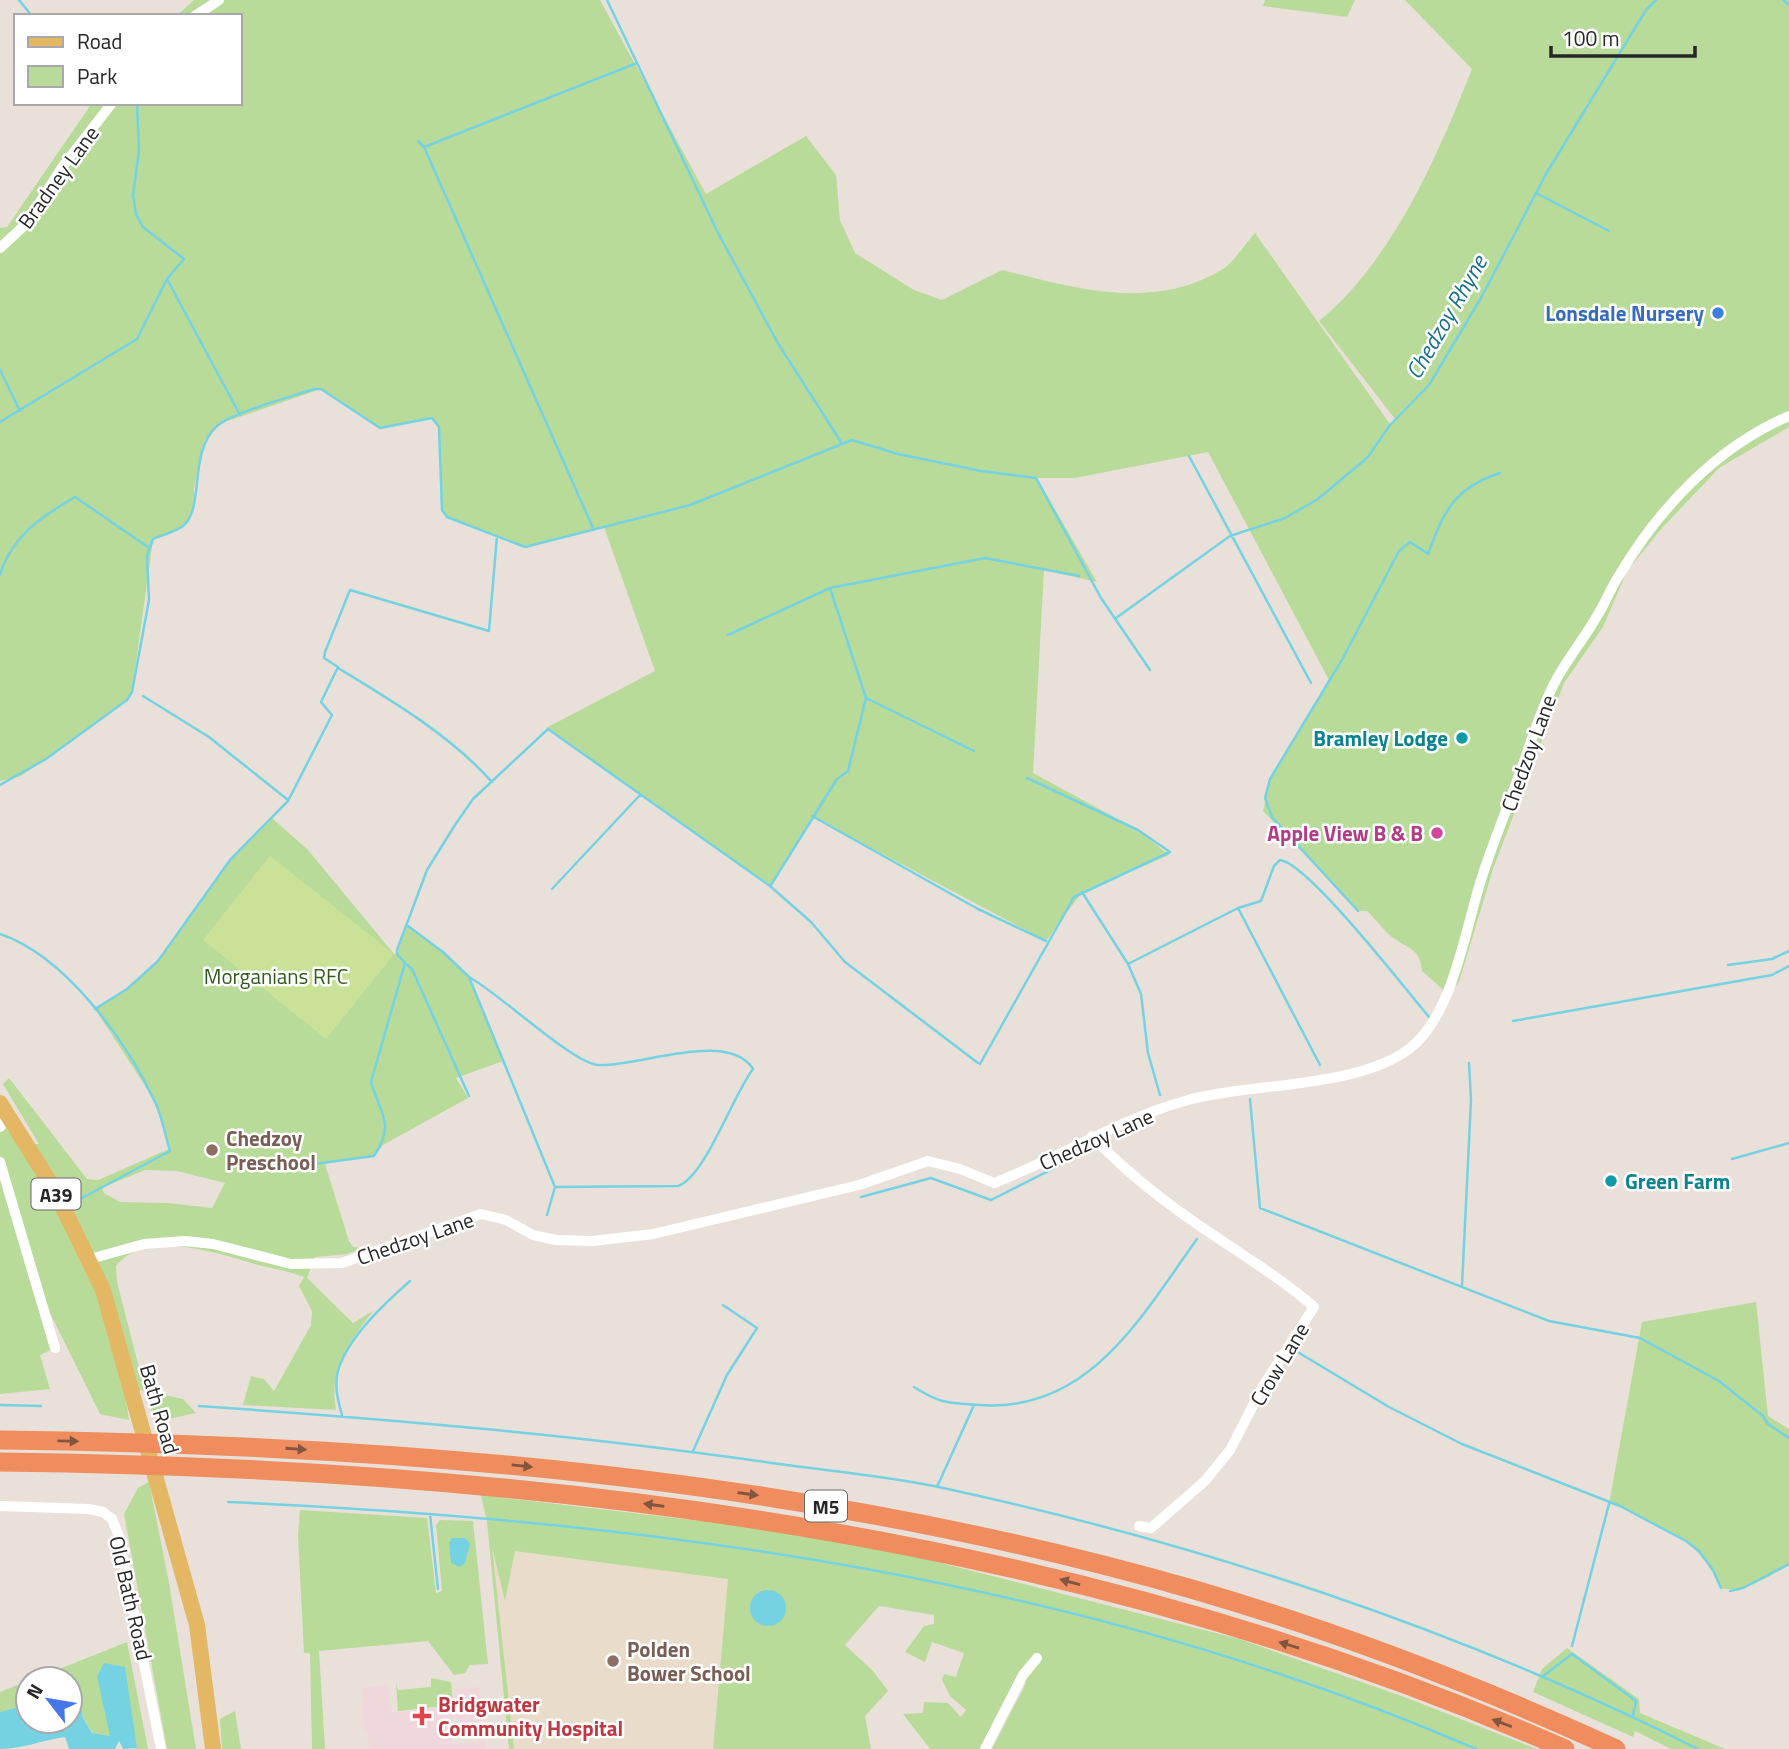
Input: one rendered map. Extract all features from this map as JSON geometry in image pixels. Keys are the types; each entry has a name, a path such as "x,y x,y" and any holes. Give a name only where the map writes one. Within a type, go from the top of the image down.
{"highway":[{"name":"M5","path":"0,1440 255,1447 466,1460 603,1474 816,1504 1046,1552 1196,1591 1450,1678 1616,1749"},
{"name":"M5","path":"0,1462 255,1468 461,1482 822,1528 1044,1576 1194,1615 1341,1661 1565,1749"}],"main road":[{"name":"Bath Road","path":"3,1115 54,1189 90,1259 106,1300 197,1625 213,1749"}],"street":[{"path":"198,14 219,0"},
{"name":"Bradney Lane","path":"0,248 26,224 64,166 110,105"},
{"name":"Chedzoy Lane","path":"90,1259 144,1244 185,1241 213,1244 291,1264 342,1263 481,1214 506,1220 533,1235 556,1240 593,1241 653,1234 859,1185 928,1161 960,1169 994,1183 1027,1170 1091,1136 1188,1100 1349,1074 1397,1057 1421,1039 1439,1014 1489,856 1555,681 1579,648 1617,577 1645,537 1718,457 1753,433 1789,416"},
{"name":"Crow Lane","path":"1091,1136 1123,1170 1236,1250 1283,1279 1314,1307 1263,1386 1230,1450 1214,1471 1151,1528 1139,1526"},
{"path":"0,1162 55,1348"},
{"name":"Old Bath Road","path":"0,1506 89,1509 103,1512 112,1519 127,1571 161,1749"},
{"path":"985,1749 1023,1675 1037,1658"}],"shaded area":[{"name":"Polden Bower School","path":"490,1536 728,1579 713,1749 514,1749"},
{"name":"Bridgwater Community Hospital","path":"388,1685 391,1713 450,1707 451,1712 457,1711 455,1689 479,1687 482,1721 459,1723 458,1717 452,1718 451,1744 478,1742 478,1739 484,1738 486,1749 369,1749 368,1733 364,1733 362,1688"}],"green space":[{"path":"194,0 600,0 706,194 806,136 836,175 840,220 855,253 914,290 942,300 1002,270 1086,289 1142,293 1169,290 1196,282 1223,269 1255,233 1390,424 1395,419 1319,321 1345,297 1391,238 1428,171 1472,69 1405,0 1789,0 1789,427 1719,468 1663,527 1627,571 1603,627 1564,683 1493,869 1459,982 1448,994 1422,971 1414,951 1391,936 1367,911 1358,911 1263,811 1270,779 1329,680 1208,452 1075,478 1037,478 1097,582 1044,570 1033,773 1138,830 1169,855 1082,892 1046,941 813,817 770,886 546,728 655,671 604,527 525,547 447,517 442,510 439,428 432,418 380,428 321,389 219,424 204,441 194,488 194,509 184,526 153,539 132,692 127,700 21,776 0,781 0,228 7,227 91,105 242,105 242,14 178,14"},
{"path":"1265,0 1355,0 1347,17 1263,6"},
{"name":"Morganians RFC","path":"272,818 308,850 394,954 397,954 407,925 443,952 469,977 503,1061 456,1078 468,1098 383,1145 374,1156 325,1164 349,1241 353,1247 363,1248 347,1254 315,1257 307,1278 353,1323 373,1311 342,1357 335,1381 336,1410 243,1405 251,1376 264,1379 274,1391 311,1325 312,1311 299,1286 304,1277 207,1251 166,1246 147,1248 130,1254 116,1266 117,1282 145,1391 124,1388 129,1420 100,1414 49,1311 55,1348 40,1355 50,1389 0,1394 0,1122 20,1144 39,1144 3,1084 9,1078 87,1179 98,1180 169,1149 155,1101 95,1009 127,989 158,961 230,860","holes":["145,1170 177,1171 225,1183 212,1208 168,1203 120,1202 104,1193 102,1188"]},
{"name":"Morganians RFC","path":"270,856 394,954 326,1039 203,940"},
{"path":"1756,1302 1768,1416 1789,1429 1789,1565 1756,1583 1729,1589 1721,1588 1702,1557 1680,1537 1620,1506 1609,1504 1642,1322"},
{"path":"145,1391 183,1399 196,1413 155,1422"},
{"path":"149,1482 169,1583 196,1749 167,1749 124,1514 138,1488"},
{"path":"481,1495 786,1531 898,1552 1239,1639 1407,1698 1537,1749 992,1749 1026,1683 1015,1684 982,1749 930,1749 903,1714 923,1713 924,1702 948,1703 961,1717 966,1710 950,1696 942,1680 944,1674 956,1677 964,1653 932,1642 925,1662 905,1652 924,1626 934,1624 934,1615 879,1606 845,1645 873,1671 888,1691 865,1716 871,1749 713,1749 728,1579 515,1551 505,1601 492,1547 514,1749 509,1749 487,1522"},
{"path":"300,1510 427,1518 436,1593 442,1591 436,1525 440,1520 473,1521 488,1664 470,1665 465,1673 454,1675 428,1641 319,1651 325,1749 312,1749 310,1653 304,1653 298,1535"},
{"path":"127,1642 148,1749 133,1749 137,1748 111,1736 93,1734 84,1720 84,1665 69,1665"},
{"path":"1567,1648 1639,1699 1640,1713 1725,1749 1671,1749 1635,1731 1633,1737 1533,1692 1542,1669"},
{"path":"431,1678 451,1682 453,1705 398,1711 396,1683 398,1690 431,1687"},
{"path":"14,1686 14,1708 0,1712 0,1692"},
{"path":"235,1711 241,1749 222,1749 220,1719"}],"water":[{"path":"452,1538 465,1538 470,1543 465,1563 460,1567 451,1563 449,1543"},
{"path":"768,1590 781,1595 786,1608 781,1621 768,1626 755,1621 750,1608 755,1595"},
{"path":"104,1663 125,1667 137,1748 123,1749 119,1741 115,1749 69,1749 65,1737 17,1748 0,1749 0,1712 14,1708 14,1735 84,1735 84,1720 92,1733 110,1736 97,1676"}],"waterway":[{"path":"19,0 30,14"},
{"path":"607,0 718,233 779,345 841,442"},
{"name":"Chedzoy Rhyne","path":"1116,618 1230,536 1285,518 1318,499 1368,457 1390,425 1429,385 1481,298 1546,174 1646,10 1656,0"},
{"path":"1783,0 1789,5"},
{"path":"418,141 424,147 637,63"},
{"path":"0,422 137,339 167,279 184,259 143,227 136,214 133,195 139,151 137,105"},
{"path":"424,147 593,528"},
{"path":"1536,193 1609,231"},
{"path":"167,279 240,415"},
{"path":"0,370 20,411"},
{"path":"0,785 46,759 127,700 132,692 149,600 147,556 153,539 180,528 190,518 199,464 208,437 217,426 236,415 314,389 321,389 380,428 432,418 439,427 442,510 447,517 525,547 690,505 852,440 898,454 981,471 1036,478 1101,598 1150,670"},
{"path":"1189,456 1311,683"},
{"path":"1358,911 1272,817 1265,798 1270,779 1343,658 1399,551 1410,542 1428,554 1453,503 1472,486 1500,473"},
{"path":"0,574 12,548 20,538 51,512 75,497 148,547"},
{"path":"95,1009 127,989 158,961 230,860 288,801 332,715 321,702 338,667 324,658 350,590 489,631 497,536"},
{"path":"728,635 830,588 985,558 1079,576"},
{"path":"771,885 837,779 848,771 866,698 830,588"},
{"path":"338,668 439,734 492,782"},
{"path":"143,696 209,737 288,800"},
{"path":"866,698 974,751"},
{"path":"306,1165 374,1156 381,1145 384,1119 371,1082 405,963 397,950 427,870 473,799 548,729 770,886 811,922 845,962 978,1063"},
{"path":"980,1064 1074,897 1170,852 1138,830 1027,778"},
{"path":"552,889 640,795"},
{"path":"812,816 978,909 1046,941"},
{"path":"1128,964 1238,908 1261,901 1274,866 1280,860 1293,866 1333,904 1429,1017"},
{"path":"1082,892 1128,964 1141,994 1148,1053 1160,1095"},
{"path":"1238,908 1320,1065"},
{"path":"408,926 443,952 469,977 555,1187 547,1215"},
{"path":"0,934 24,945 47,961 70,980 90,1002 127,1051 142,1076 161,1119 170,1151 80,1199"},
{"path":"1728,965 1772,959 1789,951"},
{"path":"406,964 412,969 469,1096"},
{"path":"1513,1021 1772,975 1789,966"},
{"path":"469,977 571,1053 598,1065 703,1051 724,1052 741,1057 753,1069 698,1168 678,1186 555,1187"},
{"path":"1462,1286 1471,1100 1469,1063"},
{"path":"1250,1099 1260,1208 1549,1321 1640,1338 1719,1381 1763,1416 1768,1424 1789,1438"},
{"path":"1732,1159 1789,1143"},
{"path":"861,1197 931,1178 991,1200 1092,1149"},
{"path":"914,1387 945,1402 979,1405 1018,1403 1052,1393 1082,1377 1108,1354 1155,1299 1197,1239"},
{"path":"342,1415 336,1382 343,1359 368,1322 410,1281"},
{"path":"693,1451 727,1375 757,1328 723,1305"},
{"path":"1291,1348 1389,1407 1462,1444 1620,1506 1686,1541 1699,1551 1713,1570 1721,1588"},
{"path":"0,1405 41,1406"},
{"path":"937,1487 974,1405"},
{"path":"199,1406 412,1422 694,1452 892,1479 1032,1508 1228,1562 1421,1628 1515,1665 1698,1749"},
{"path":"228,1502 546,1524 706,1543 864,1568 1021,1601 1176,1641 1327,1690 1476,1749"},
{"path":"1572,1646 1609,1504"},
{"path":"430,1514 438,1589"},
{"path":"1730,1591 1743,1588 1789,1564"},
{"path":"1542,1677 1572,1654 1636,1701 1633,1716"}],"place":[{"name":"Lonsdale Nursery","path":"1718,313"},
{"name":"Bramley Lodge","path":"1462,738"},
{"name":"Apple View B & B","path":"1437,833"},
{"name":"Chedzoy Preschool","path":"212,1150"},
{"name":"Green Farm","path":"1611,1181"},
{"name":"Polden Bower School","path":"613,1661"},
{"name":"Bridgwater Community Hospital","path":"422,1716"}]}
